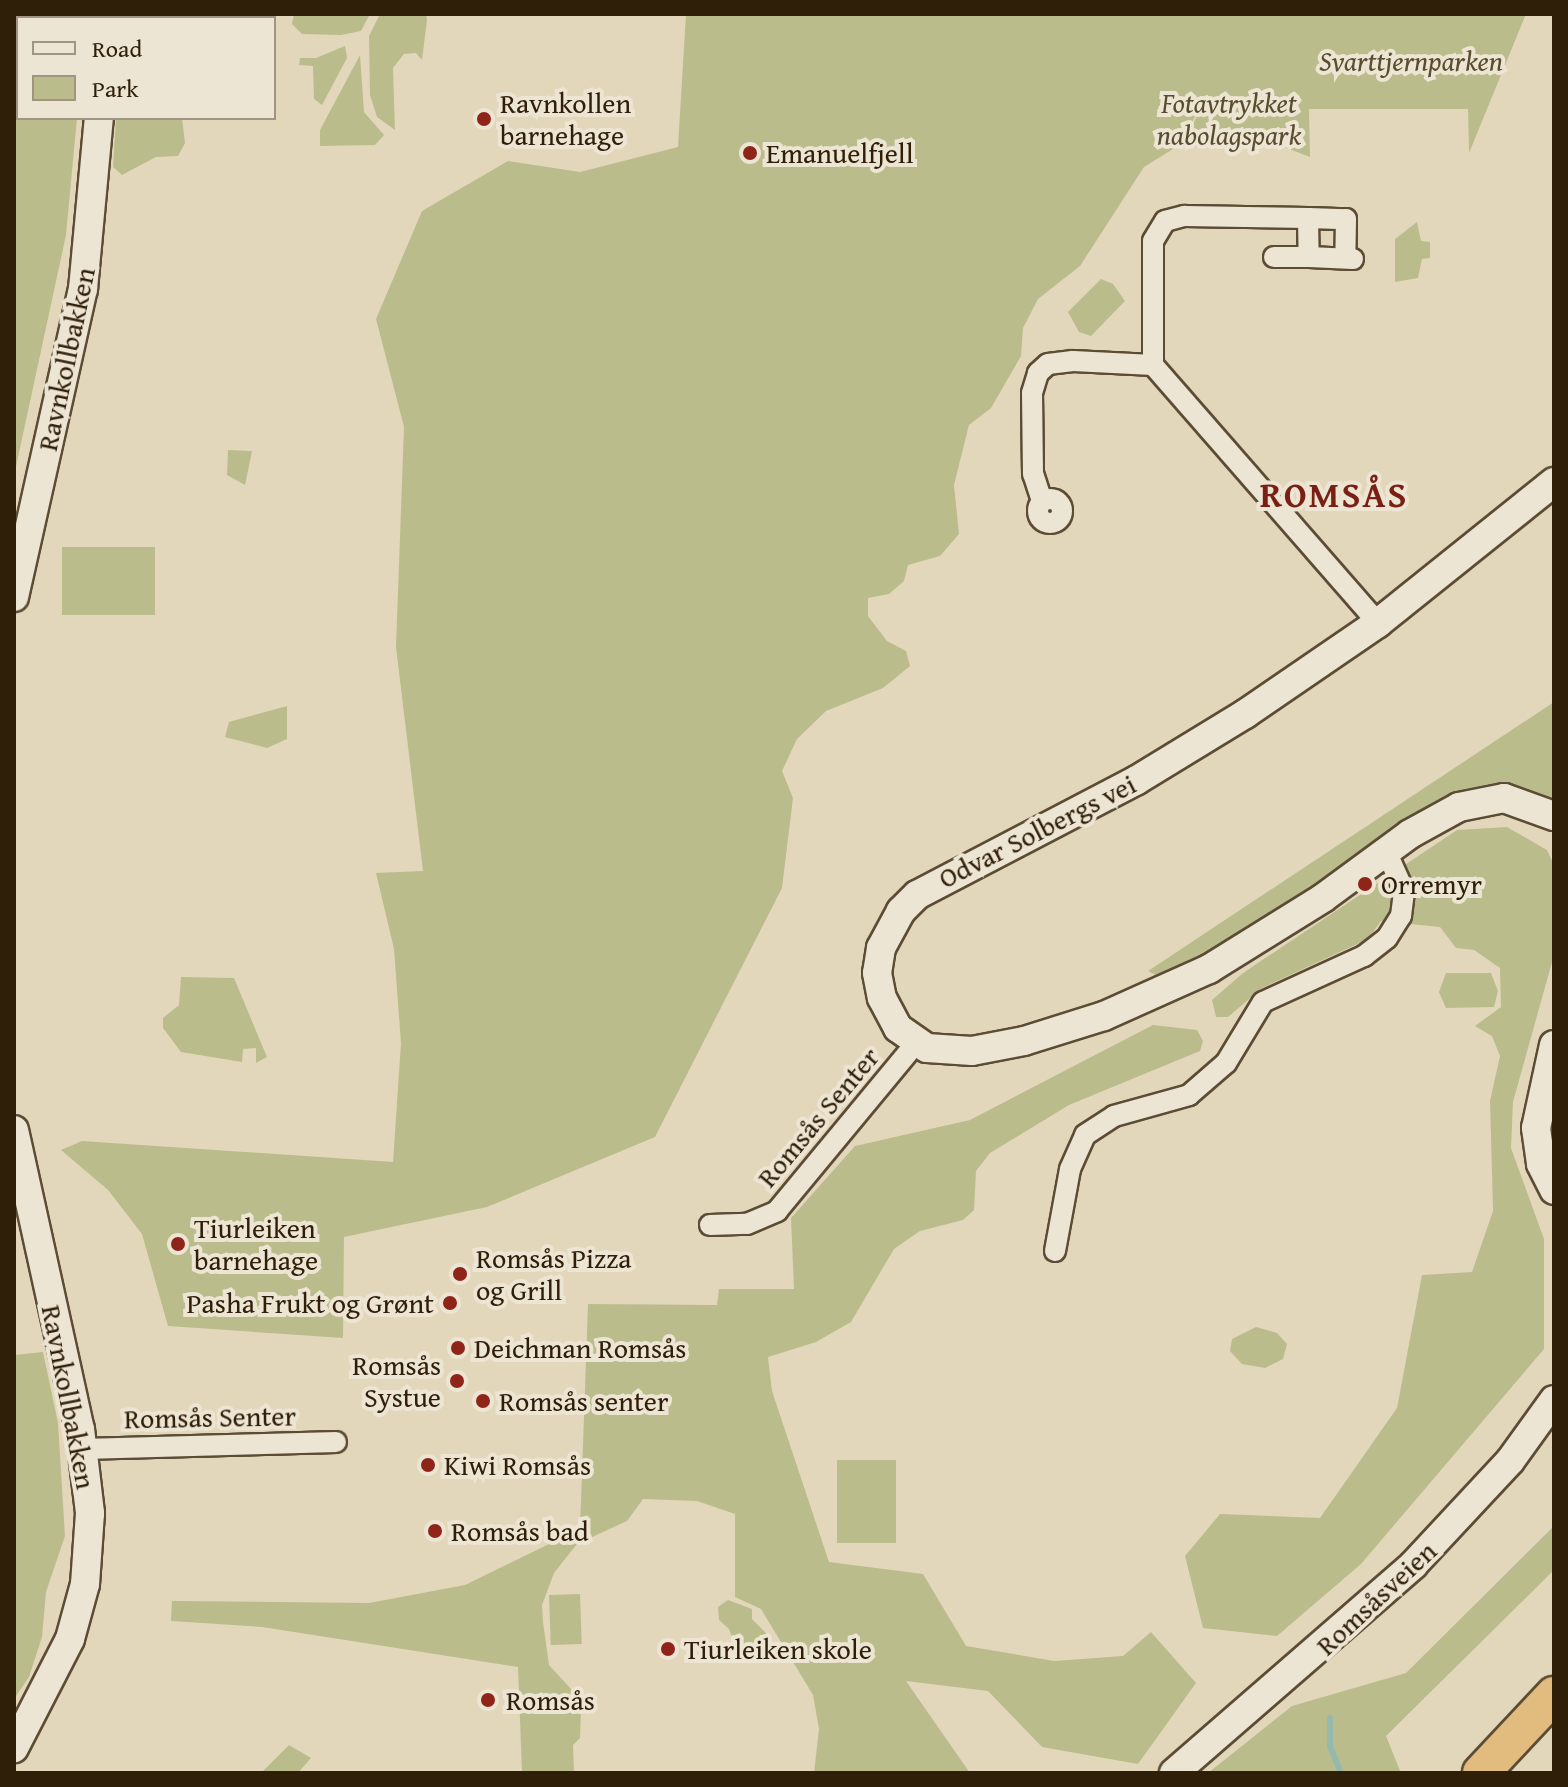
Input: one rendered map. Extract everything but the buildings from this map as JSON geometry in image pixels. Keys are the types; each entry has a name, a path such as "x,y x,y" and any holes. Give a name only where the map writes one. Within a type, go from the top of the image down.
{"highway":[{"path":"1481,1773 1554,1695"}],"street":[{"name":"Ravnkollbakken","path":"14,597 83,289 99,120"},
{"path":"1274,257 1349,259 1346,219 1184,216 1160,225 1153,241 1153,365 1378,623"},
{"path":"1308,218 1309,257"},
{"path":"1042,501 1033,474 1032,393 1038,373 1056,362 1153,365"},
{"name":"Odvar Solbergs vei","path":"916,1043 890,1018 877,973 888,930 917,895 1196,746 1378,623 1554,482"},
{"path":"916,1043 953,1052 992,1048 1127,1006 1249,946 1437,818 1482,801 1527,802 1554,816"},
{"path":"1055,1251 1070,1169 1085,1135 1114,1116 1189,1095 1226,1063 1263,1002 1364,956 1387,938 1401,916 1404,891 1386,851"},
{"name":"Romsås Senter","path":"710,1225 747,1224 777,1211 916,1043"},
{"path":"1554,1045 1536,1128 1541,1164 1554,1190"},
{"name":"Ravnkollbakken","path":"14,1130 84,1449 90,1532 79,1610 50,1686 14,1748"},
{"name":"Romsåsveien","path":"1174,1773 1413,1565 1510,1461 1554,1400"},
{"name":"Romsås Senter","path":"84,1449 297,1447 336,1442"}],"green space":[{"path":"14,14 89,14 16,16 16,120 77,120 66,235 14,476"},
{"path":"294,14 370,14 361,31 341,35 302,34 292,24"},
{"path":"380,14 426,14 427,20 422,60 416,53 404,54 393,68 395,130 377,117 370,95 369,36"},
{"path":"686,14 1526,14 1469,153 1468,109 1309,109 1310,157 1284,147 1191,147 1187,137 1203,103 1178,146 1144,167 1080,266 1038,299 1023,328 1021,356 991,408 969,425 954,485 959,534 940,556 908,565 904,581 889,594 868,598 868,616 887,641 906,651 910,666 883,688 826,711 797,739 782,771 793,798 782,888 655,1137 487,1207 344,1237 343,1338 168,1326 142,1234 108,1190 61,1150 82,1141 393,1162 401,1043 394,949 376,873 423,871 396,647 404,427 376,319 422,211 508,161 580,172 678,147"},
{"path":"345,46 347,58 322,105 314,99 313,66 299,65 300,58 316,58"},
{"path":"360,55 364,112 384,135 375,145 320,146 320,130"},
{"path":"116,120 182,120 185,143 178,156 156,157 122,175 113,167"},
{"path":"1417,222 1421,241 1430,242 1430,258 1422,259 1418,278 1395,282 1395,239"},
{"path":"1101,279 1113,284 1125,301 1091,336 1079,332 1068,312"},
{"path":"228,450 252,451 245,485 227,475"},
{"path":"62,547 155,547 155,615 62,615"},
{"path":"1554,702 1554,798 1474,787 1169,982 1148,971"},
{"path":"287,706 287,739 267,748 225,737 229,722"},
{"path":"1507,827 1547,850 1554,865 1554,955 1513,1102 1511,1148 1544,1239 1544,1349 1361,1564 1277,1636 1203,1628 1185,1556 1220,1514 1320,1518 1397,1408 1422,1275 1472,1272 1493,1211 1490,1101 1500,1056 1492,1036 1475,1026 1501,1007 1500,968 1474,950 1456,948 1440,927 1381,921 1368,939 1262,988 1228,1017 1216,1017 1212,1000 1243,973 1457,830"},
{"path":"1446,973 1491,973 1498,991 1494,1007 1446,1008 1439,992"},
{"path":"181,977 234,978 267,1057 256,1063 256,1048 243,1049 242,1062 181,1052 163,1028 163,1018 179,1005"},
{"path":"1153,1025 1197,1030 1203,1041 1200,1051 1069,1105 990,1153 976,1171 974,1210 963,1220 920,1231 894,1249 851,1322 816,1342 768,1357 772,1391 829,1562 923,1574 966,1646 1054,1661 1123,1656 1151,1632 1196,1683 1138,1764 1042,1747 988,1691 906,1681 970,1773 814,1773 819,1729 813,1695 761,1609 735,1597 735,1514 697,1501 643,1499 627,1521 577,1544 554,1573 542,1605 543,1622 549,1665 571,1689 581,1711 580,1738 573,1745 574,1773 522,1773 518,1667 262,1627 171,1621 172,1601 369,1603 465,1585 580,1529 588,1304 717,1305 719,1289 794,1289 791,1218 855,1146 970,1120"},
{"path":"1256,1327 1277,1333 1287,1344 1283,1359 1265,1368 1242,1364 1230,1351 1232,1339"},
{"path":"43,1352 58,1423 65,1536 46,1592 42,1637 29,1677 14,1699 14,1355"},
{"path":"837,1460 896,1460 896,1543 837,1543"},
{"path":"1554,1526 1554,1570 1386,1736 1401,1773 1208,1773 1292,1706 1406,1673"},
{"path":"580,1594 582,1644 551,1645 549,1595"},
{"path":"728,1600 752,1609 752,1619 766,1633 761,1655 736,1649 729,1629 719,1620 718,1607"},
{"path":"289,1745 311,1758 298,1773 261,1773"}],"waterway":[{"path":"1330,1718 1330,1746 1341,1773"}],"place":[{"name":"Ravnkollen barnehage","path":"484,119"},
{"name":"Emanuelfjell","path":"750,153"},
{"name":"Orremyr","path":"1365,884"},
{"name":"Tiurleiken barnehage","path":"178,1244"},
{"name":"Romsås Pizza og Grill","path":"460,1274"},
{"name":"Pasha Frukt og Grønt","path":"450,1303"},
{"name":"Deichman Romsås","path":"458,1348"},
{"name":"Romsås Systue","path":"457,1381"},
{"name":"Romsås senter","path":"483,1401"},
{"name":"Kiwi Romsås","path":"428,1465"},
{"name":"Romsås bad","path":"435,1531"},
{"name":"Tiurleiken skole","path":"668,1649"},
{"name":"Romsås","path":"488,1700"}],"district":[{"name":"ROMSÅS","path":"1334,494"}],"park label":[{"name":"Svarttjernparken","path":"1411,61"},
{"name":"Fotavtrykket nabolagspark","path":"1229,119"}]}
